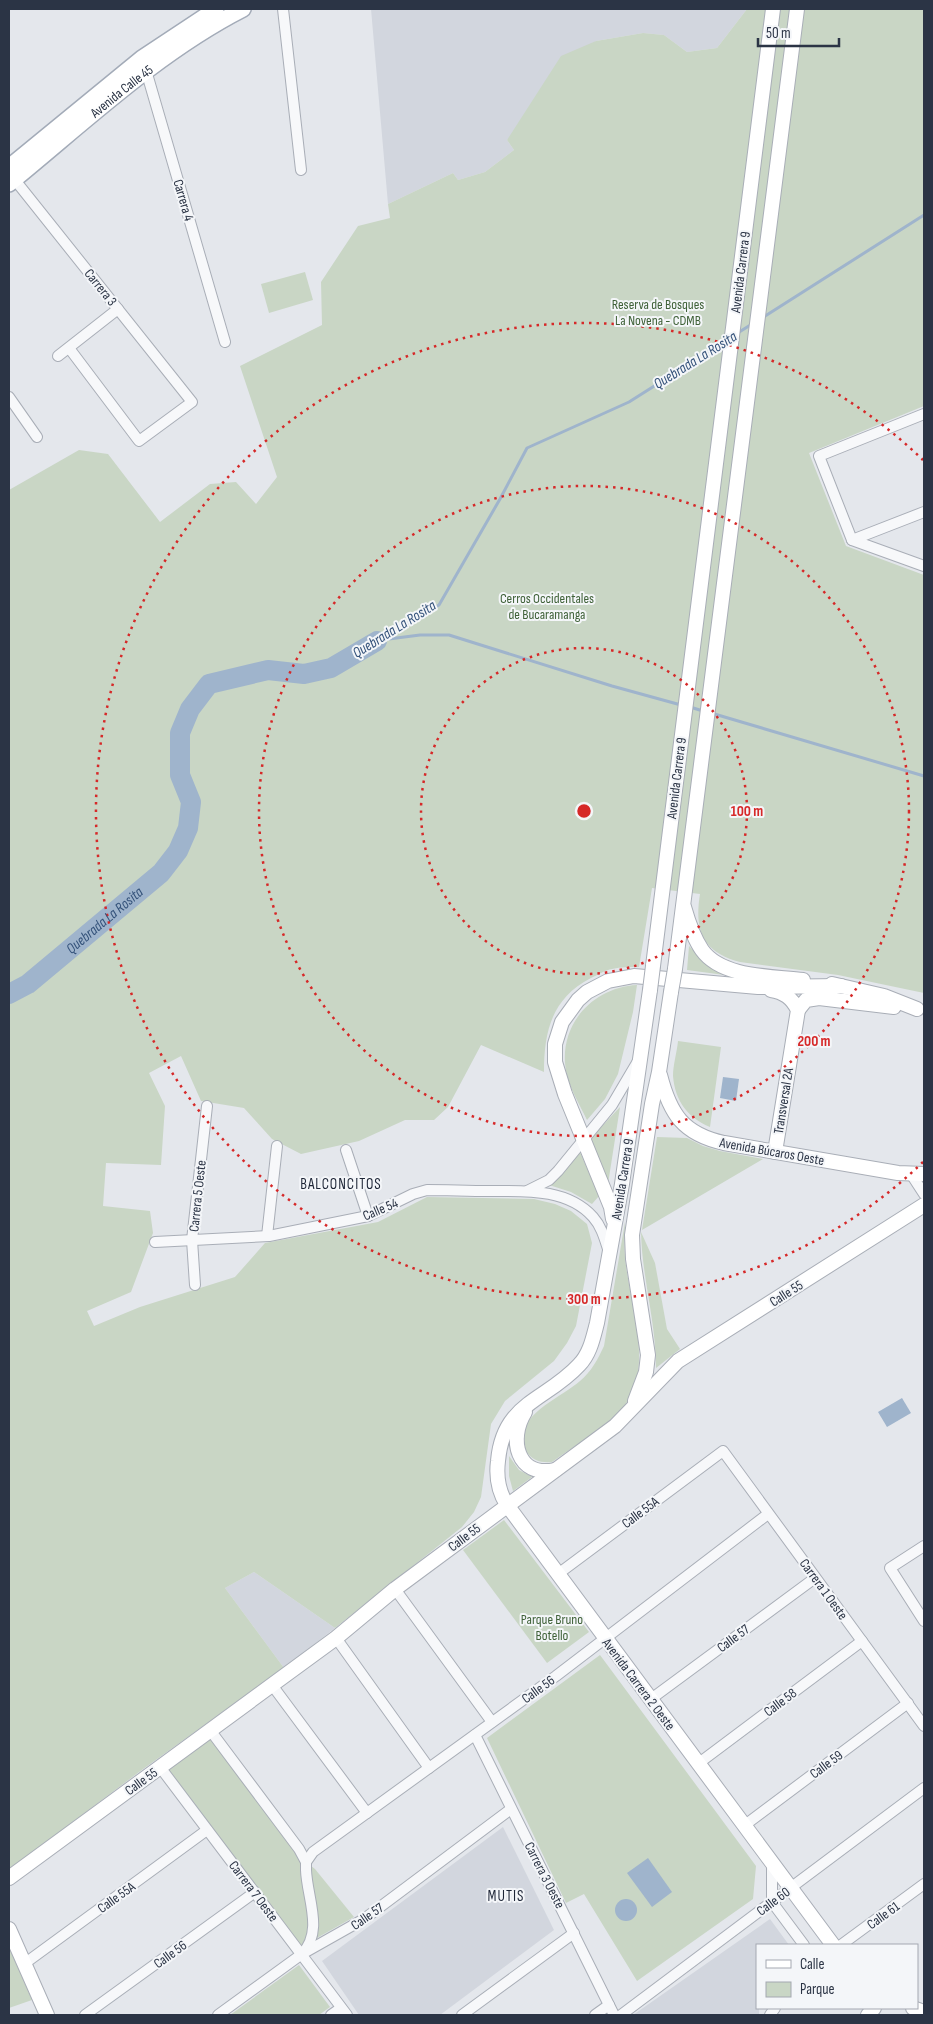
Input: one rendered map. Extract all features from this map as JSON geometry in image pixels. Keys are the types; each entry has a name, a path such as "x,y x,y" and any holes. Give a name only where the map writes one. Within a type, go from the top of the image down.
{"main road":[{"name":"Avenida Calle 45","path":"10,175 144,65 216,9"},
{"name":"Avenida Calle 45","path":"144,65 244,9"},
{"name":"Avenida Carrera 9","path":"508,1505 498,1486 497,1465 504,1432 511,1420 534,1399 571,1372 586,1356 591,1346 610,1253 650,990 773,9"},
{"name":"Avenida Carrera 9","path":"629,1412 643,1382 648,1364 631,1245 652,1104 672,992 797,9"},
{"path":"683,900 694,936 702,950 721,967 734,971 841,986 884,996 921,1009"},
{"path":"614,1226 611,1207 557,1072 555,1044 562,1022 578,1000 587,992 608,981 634,976 758,988 841,986"},
{"path":"758,988 784,994 791,999 798,1010 806,1000 819,998 921,1009"},
{"name":"Transversal 2A","path":"775,1152 798,1010"},
{"name":"Avenida Búcaros Oeste","path":"659,1072 669,1105 675,1115 692,1131 712,1140 898,1173 918,1174"},
{"name":"Calle 55","path":"9,1878 336,1638 395,1589 615,1426 678,1362 924,1205"},
{"path":"534,1399 520,1420 516,1432 518,1452 527,1465 535,1471 555,1470"},
{"name":"Avenida Carrera 2 Oeste","path":"508,1505 745,1824 831,1944"},
{"path":"9,1929 47,2015"}],"street":[{"path":"283,9 301,170"},
{"name":"Carrera 4","path":"144,65 225,342"},
{"name":"Carrera 3","path":"10,175 192,402 139,441 69,348"},
{"path":"58,356 118,309"},
{"path":"9,397 37,437"},
{"path":"924,414 819,456 852,540 924,566"},
{"path":"852,540 924,512"},
{"name":"Calle 54","path":"155,1242 267,1236 368,1216 413,1194 427,1190 526,1191 553,1176 612,1105 640,1058"},
{"name":"Carrera 5 Oeste","path":"195,1285 192,1240 207,1106"},
{"path":"267,1236 277,1146"},
{"path":"346,1150 368,1216"},
{"path":"918,1174 924,1194"},
{"path":"526,1191 564,1198 584,1209 594,1218 600,1228 610,1253"},
{"name":"Carrera 1 Oeste","path":"723,1451 924,1726"},
{"name":"Calle 55A","path":"558,1574 723,1451"},
{"name":"Calle 56","path":"306,1862 313,1852 475,1735 768,1514"},
{"path":"924,1546 890,1568 924,1621"},
{"name":"Calle 57","path":"651,1699 815,1578"},
{"path":"395,1589 492,1722"},
{"path":"336,1638 430,1768"},
{"name":"Calle 58","path":"699,1763 862,1641"},
{"path":"272,1685 367,1813"},
{"name":"Calle 59","path":"745,1824 908,1703"},
{"path":"210,1730 299,1849 306,1862 306,1879 314,1932 310,1943 302,1954"},
{"name":"Carrera 3 Oeste","path":"475,1735 614,2015"},
{"name":"Carrera 7 Oeste","path":"160,1767 344,2011"},
{"name":"Calle 60","path":"622,2015 924,1788"},
{"name":"Calle 57","path":"218,2015 302,1954 364,1919 511,1809"},
{"name":"Calle 55A","path":"24,1964 208,1830"},
{"path":"772,1862 772,1902 803,1944"},
{"name":"Calle 61","path":"842,1944 924,1884"},
{"name":"Calle 56","path":"85,2015 255,1892"},
{"path":"462,2015 574,1933"},
{"path":"595,2015 609,2005"},
{"path":"331,2015 344,2011"}],"shaded area":[{"path":"371,9 747,9 717,48 687,52 664,35 643,33 596,41 507,140 514,150 485,172 458,180 453,173 388,204"},
{"path":"254,1572 335,1628 284,1668 225,1588"},
{"path":"503,1827 554,1930 440,2015 359,2015 322,1961"},
{"path":"770,1919 788,1944 756,1944 756,2009 759,2009 759,2015 633,2015"}],"green space":[{"name":"Cerros Occidentales de Bucaramanga","path":"747,9 924,9 924,406 809,453 846,546 924,575 924,993 838,975 740,962 727,958 710,946 700,929 698,907 700,894 652,888 639,967 607,970 578,986 567,995 553,1017 549,1030 544,1057 544,1072 481,1045 448,1107 434,1120 405,1120 359,1141 301,1154 272,1139 244,1108 201,1101 181,1056 149,1073 165,1106 161,1165 106,1163 103,1206 150,1211 153,1233 131,1292 87,1311 94,1326 140,1307 235,1277 265,1243 378,1222 427,1197 534,1199 555,1204 571,1211 587,1224 592,1243 576,1326 554,1361 505,1401 491,1424 481,1497 474,1512 462,1527 335,1628 254,1572 225,1588 284,1668 139,1772 9,1870 9,490 79,450 108,454 160,522 210,484 236,482 256,504 277,477 240,366 322,325 321,282 358,226 390,218 388,204 453,173 458,180 485,172 514,150 507,140 561,56 596,41 643,33 664,35 687,52 717,48"},
{"path":"305,272 313,300 269,313 261,284"},
{"path":"689,946 703,960 770,981 687,970"},
{"path":"637,985 633,1012 618,1074 605,1099 587,1120 573,1093 566,1070 566,1047 569,1033 584,1009 595,999 622,987"},
{"path":"678,1041 721,1047 710,1127 689,1114 680,1101 674,1085 673,1076"},
{"path":"620,1107 608,1184 590,1139"},
{"path":"657,1137 687,1138 703,1146 720,1151 763,1159 642,1230"},
{"path":"580,1152 599,1196 592,1204 571,1192 549,1185"},
{"path":"625,1222 625,1257 638,1339 639,1360 637,1380 630,1398 610,1420 552,1462 538,1461 526,1451 522,1439 524,1429 539,1410 588,1374 602,1351"},
{"path":"641,1232 655,1263 667,1329 680,1349 656,1368 654,1333"},
{"path":"509,1456 519,1470 532,1477 513,1491 509,1476"},
{"name":"Parque Bruno Botello","path":"504,1520 589,1632 547,1663 463,1550"},
{"path":"600,1655 756,1866 753,1899 637,1981 584,1894 566,1903 487,1738"},
{"path":"210,1737 297,1855 315,1869 354,1917 301,1947 167,1768"},
{"path":"9,1947 32,2000 9,2008"},
{"path":"299,1965 330,2007 319,2015 230,2015"}],"water":[{"path":"723,1077 739,1079 736,1101 720,1098"},
{"path":"902,1398 911,1413 887,1427 878,1412"},
{"path":"648,1858 672,1892 652,1907 627,1873"},
{"path":"622,1899 630,1899 637,1906 637,1914 630,1921 622,1921 615,1914 615,1906"}],"waterway":[{"name":"Quebrada La Rosita","path":"762,318 924,215"},
{"name":"Quebrada La Rosita","path":"736,334 752,324"},
{"name":"Quebrada La Rosita","path":"377,641 439,605 527,448 629,402 727,340"},
{"path":"381,640 420,635 449,635 612,686 681,705"},
{"name":"Quebrada La Rosita","path":"9,994 28,984 161,873 178,851 188,828 191,802 180,775 180,733 190,709 209,684 268,670 304,674 331,668 377,641"},
{"path":"690,707 703,711"},
{"path":"711,713 924,776"}],"district":[{"name":"BALCONCITOS","path":"341,1184"},
{"name":"MUTIS","path":"506,1896"}],"park label":[{"name":"Reserva de Bosques La Novena - CDMB","path":"658,312"}]}
